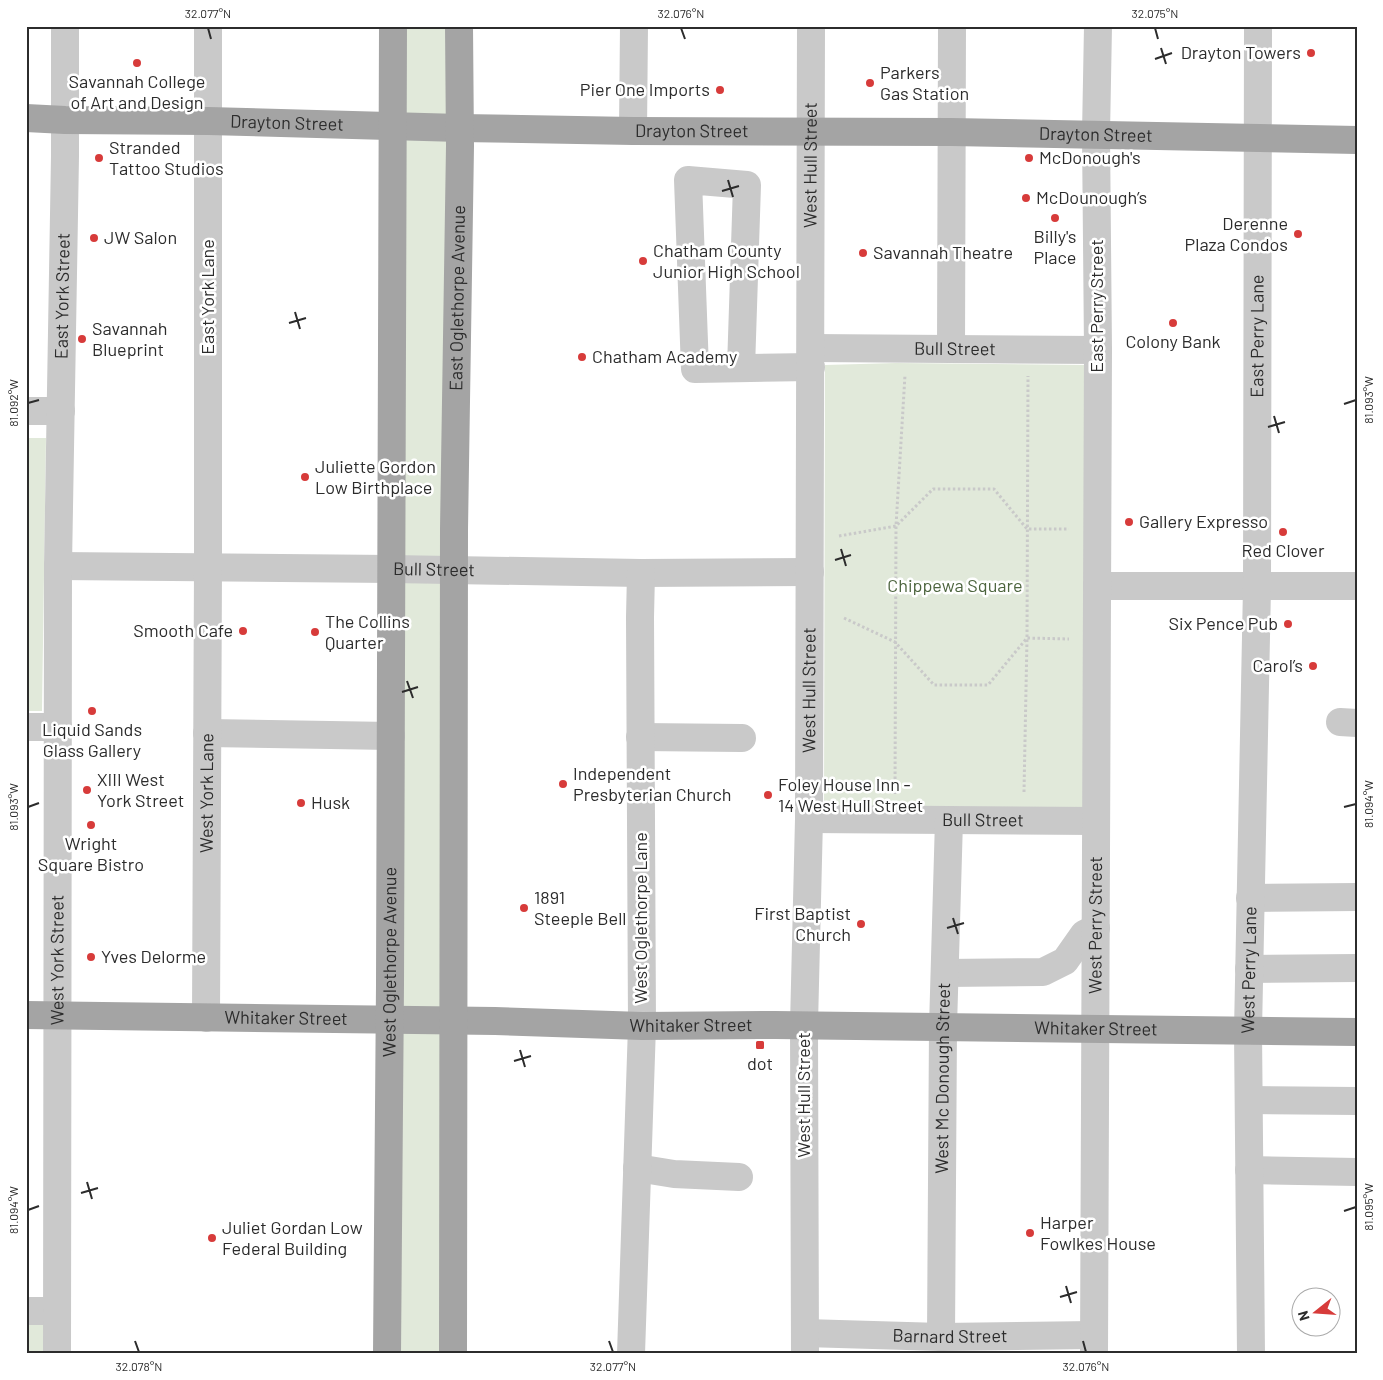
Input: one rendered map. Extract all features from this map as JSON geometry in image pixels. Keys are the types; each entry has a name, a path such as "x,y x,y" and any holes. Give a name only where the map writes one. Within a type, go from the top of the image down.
{"main road":[{"path":"392,569 393,26"},
{"name":"East Oglethorpe Avenue","path":"454,569 460,128 459,26"},
{"name":"Drayton Street","path":"26,118 633,131 951,132 1357,140"},
{"name":"West Oglethorpe Avenue","path":"387,1354 392,569"},
{"path":"453,1354 454,569"},
{"name":"Whitaker Street","path":"26,1015 453,1021 642,1026 804,1025 1357,1032"}],"street":[{"name":"East York Street","path":"58,566 62,411 65,26"},
{"name":"East York Lane","path":"208,26 208,567"},
{"path":"633,131 634,26"},
{"name":"West Hull Street","path":"805,1344 804,1025 809,819 811,26"},
{"path":"951,349 952,26"},
{"name":"East Perry Street","path":"1097,586 1098,350 1096,134 1098,26"},
{"name":"East Perry Lane","path":"1257,587 1258,26"},
{"name":"Bull Street","path":"741,368 747,185 688,180 695,369 741,368 811,358 951,349 1098,350"},
{"path":"26,411 62,411"},
{"name":"Bull Street","path":"58,566 454,569 641,573 810,572"},
{"name":"West York Street","path":"57,1354 58,566"},
{"name":"West York Lane","path":"206,1018 208,567"},
{"name":"West Oglethorpe Lane","path":"631,1354 642,1026 641,573"},
{"path":"1097,586 1357,586"},
{"name":"West Perry Street","path":"1094,1344 1097,586"},
{"name":"West Perry Lane","path":"1252,1354 1248,1031 1257,587"},
{"path":"26,727 58,727"},
{"path":"207,733 391,736"},
{"path":"640,736 742,738"},
{"name":"Bull Street","path":"809,819 1096,821"},
{"name":"West Mc Donough Street","path":"941,1337 943,1027 949,820"},
{"path":"1250,898 1357,897"},
{"path":"945,973 1043,972 1066,961 1084,934 1096,928"},
{"path":"1249,969 1357,968"},
{"path":"1249,1100 1357,1101"},
{"path":"637,1168 674,1174 739,1177"},
{"path":"1249,1170 1357,1172"},
{"path":"26,1311 57,1311"},
{"name":"Barnard Street","path":"805,1344 941,1337 1094,1344"}],"path":[{"path":"895,797 896,526 905,371"},
{"path":"1024,820 1028,375"},
{"path":"840,536 896,526 933,489 994,489 1027,529"},
{"path":"1027,529 1076,529"},
{"path":"844,618 895,642 934,685 988,686 1027,638"},
{"path":"1027,638 1076,639"}],"green space":[{"path":"392,26 466,26 454,1354 395,1354"},
{"name":"Chippewa Square","path":"896,363 1087,365 1083,809 824,806 825,365"},
{"path":"26,438 46,438 42,711 26,711"},
{"path":"26,1318 44,1318 44,1354 26,1354"}],"place":[{"name":"Drayton Towers","path":"1311,53"},
{"name":"Savannah College of Art and Design","path":"137,63"},
{"name":"Parkers Gas Station","path":"870,83"},
{"name":"Pier One Imports","path":"720,90"},
{"name":"Stranded Tattoo Studios","path":"99,158"},
{"name":"McDonough's","path":"1029,158"},
{"name":"McDounough’s","path":"1026,198"},
{"name":"Billy's Place","path":"1055,218"},
{"name":"Derenne Plaza Condos","path":"1298,234"},
{"name":"JW Salon","path":"94,238"},
{"name":"Savannah Theatre","path":"863,253"},
{"name":"Chatham County Junior High School","path":"643,261"},
{"name":"Colony Bank","path":"1173,323"},
{"name":"Savannah Blueprint","path":"82,339"},
{"name":"Chatham Academy","path":"582,357"},
{"name":"Juliette Gordon Low Birthplace","path":"305,477"},
{"name":"Gallery Expresso","path":"1129,522"},
{"name":"Red Clover","path":"1283,532"},
{"name":"Six Pence Pub","path":"1288,624"},
{"name":"Smooth Cafe","path":"243,631"},
{"name":"The Collins Quarter","path":"315,632"},
{"name":"Carol’s","path":"1313,666"},
{"name":"Liquid Sands Glass Gallery","path":"92,711"},
{"name":"Independent Presbyterian Church","path":"563,784"},
{"name":"XIII West York Street","path":"87,790"},
{"name":"Foley House Inn - 14 West Hull Street","path":"768,795"},
{"name":"Husk","path":"301,803"},
{"name":"Wright Square Bistro","path":"91,825"},
{"name":"1891 Steeple Bell","path":"524,908"},
{"name":"First Baptist Church","path":"861,924"},
{"name":"Yves Delorme","path":"91,957"},
{"name":"dot","path":"760,1045"},
{"name":"Harper Fowlkes House","path":"1030,1233"},
{"name":"Juliet Gordan Low Federal Building","path":"212,1238"}]}
